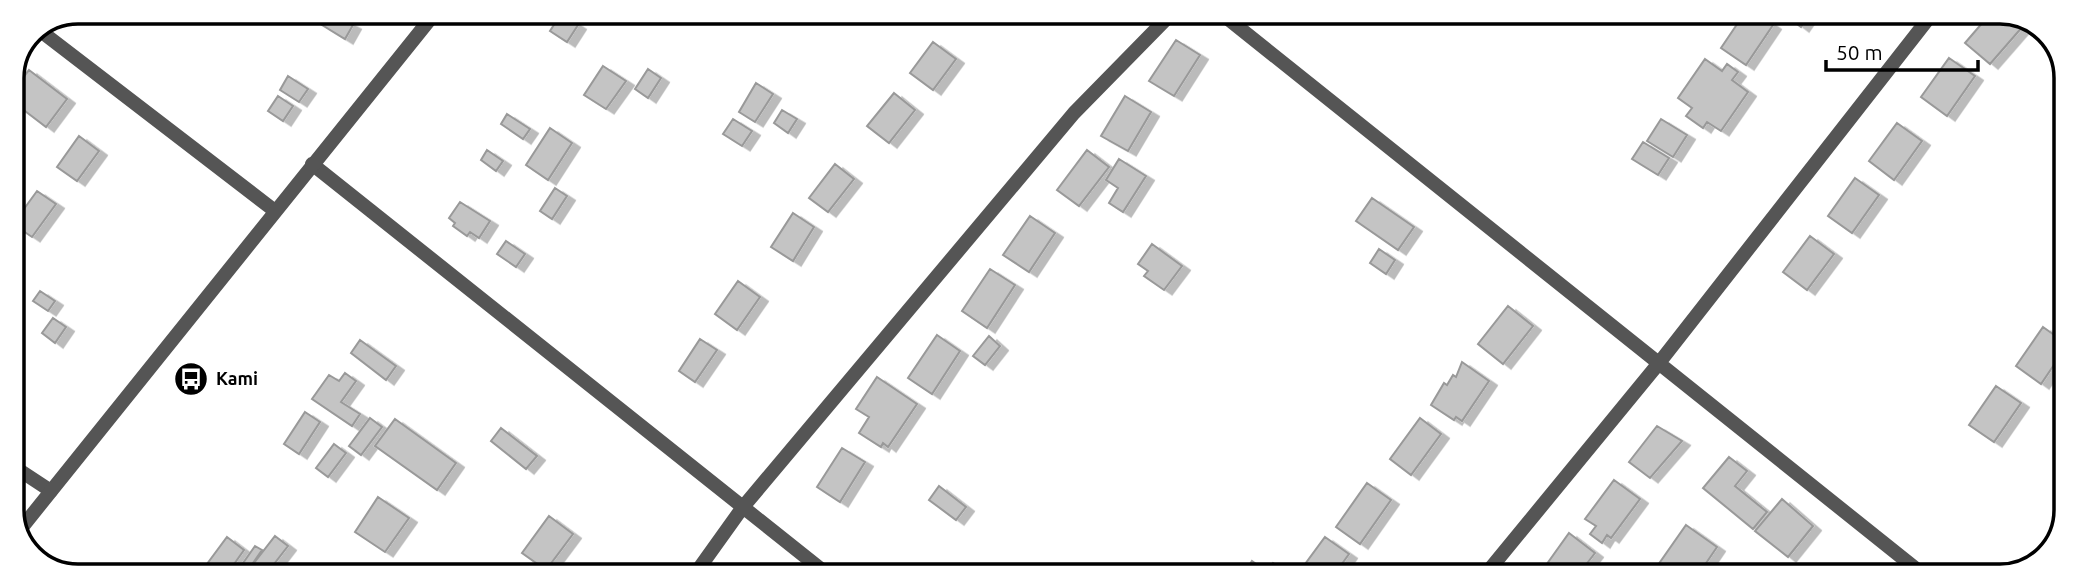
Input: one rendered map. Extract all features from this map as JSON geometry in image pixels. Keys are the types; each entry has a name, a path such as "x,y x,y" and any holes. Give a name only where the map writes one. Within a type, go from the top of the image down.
{"street":[{"path":"26,522 426,24"},
{"path":"702,564 743,507 1074,113 1161,24"},
{"path":"1236,24 1910,564"},
{"path":"1494,564 1659,363 1924,24"},
{"path":"46,35 275,211"},
{"path":"312,164 813,564"},
{"path":"25,474 51,491"}],"building":[{"path":"351,24 353,25 345,39 322,25"},
{"path":"555,24 578,25 567,42 550,31"},
{"path":"1737,24 1773,25 1746,65 1721,48"},
{"path":"1981,24 2000,24 2021,29 1990,64 1965,43"},
{"path":"1176,40 1200,55 1174,96 1149,81"},
{"path":"933,42 956,59 933,90 910,73"},
{"path":"1949,58 1975,76 1947,116 1921,97"},
{"path":"1705,59 1722,71 1727,64 1738,72 1732,80 1748,92 1721,131 1707,122 1703,128 1686,116 1692,108 1678,98"},
{"path":"603,66 626,81 606,109 584,95"},
{"path":"648,69 661,78 648,98 635,89"},
{"path":"29,70 67,99 46,127 24,110 24,76"},
{"path":"288,76 308,89 299,102 280,90"},
{"path":"756,83 773,94 755,122 739,112"},
{"path":"894,93 915,110 889,143 867,126"},
{"path":"278,96 293,106 283,121 268,111"},
{"path":"1125,96 1151,112 1128,151 1101,136"},
{"path":"782,110 797,119 788,133 774,123"},
{"path":"507,114 530,129 523,139 501,124"},
{"path":"733,119 752,131 742,146 723,134"},
{"path":"1661,119 1687,135 1673,157 1647,141"},
{"path":"1897,123 1922,141 1894,180 1869,161"},
{"path":"550,128 572,143 548,180 526,165"},
{"path":"79,136 99,151 77,181 57,167"},
{"path":"1643,142 1669,158 1658,175 1632,159"},
{"path":"487,150 503,161 496,171 481,160"},
{"path":"1087,150 1109,167 1079,206 1057,190"},
{"path":"1119,159 1146,176 1123,212 1109,203 1118,188 1106,180"},
{"path":"835,164 854,179 828,212 809,198"},
{"path":"1855,178 1879,195 1852,233 1828,216"},
{"path":"555,188 567,196 552,219 540,211"},
{"path":"37,191 56,204 32,237 24,232 24,208"},
{"path":"1372,198 1414,227 1398,250 1356,221"},
{"path":"460,202 490,221 479,238 470,232 467,236 453,226 455,223 449,218"},
{"path":"793,213 814,227 793,261 771,247"},
{"path":"1030,216 1055,233 1029,272 1003,255"},
{"path":"1810,236 1834,254 1807,290 1783,272"},
{"path":"506,241 525,254 516,267 497,254"},
{"path":"1152,244 1182,266 1164,290 1144,276 1148,271 1138,264"},
{"path":"1379,249 1395,260 1386,274 1370,263"},
{"path":"990,269 1015,285 987,328 962,311"},
{"path":"738,281 760,297 737,330 715,314"},
{"path":"40,291 55,301 48,311 33,301"},
{"path":"1508,306 1533,326 1503,364 1478,344"},
{"path":"53,318 66,327 55,343 42,333"},
{"path":"2043,327 2054,335 2054,365 2041,384 2016,366"},
{"path":"937,335 960,351 932,394 908,378"},
{"path":"989,336 1000,346 985,365 973,356"},
{"path":"700,339 717,350 695,382 679,371"},
{"path":"360,340 396,366 386,380 351,353"},
{"path":"1462,362 1489,381 1462,421 1456,417 1454,420 1431,405 1444,383 1447,385 1453,375 1456,377"},
{"path":"345,373 356,381 341,402 360,414 352,426 312,399 329,375 339,381"},
{"path":"877,377 917,404 888,447 883,443 881,447 859,433 869,417 856,409"},
{"path":"1996,386 2021,403 1994,442 1969,425"},
{"path":"305,412 320,422 299,454 284,444"},
{"path":"370,418 382,427 361,455 349,446"},
{"path":"1420,418 1441,434 1411,475 1390,459"},
{"path":"395,419 456,463 437,490 375,446"},
{"path":"1657,426 1682,441 1650,478 1629,462"},
{"path":"501,428 537,456 526,469 491,441"},
{"path":"334,444 346,453 328,477 316,468"},
{"path":"842,448 865,462 840,502 817,487"},
{"path":"1729,457 1747,471 1735,486 1767,512 1753,529 1703,488"},
{"path":"1614,480 1640,499 1611,538 1607,535 1602,543 1590,534 1596,526 1585,519"},
{"path":"1367,483 1391,500 1360,544 1336,527"},
{"path":"939,486 966,507 956,520 929,500"},
{"path":"378,497 409,518 385,552 355,532"},
{"path":"1782,499 1813,526 1788,557 1755,531"},
{"path":"549,516 573,534 550,564 538,564 522,553"},
{"path":"1686,525 1717,547 1705,564 1659,564"},
{"path":"1569,533 1595,553 1586,564 1547,564"},
{"path":"275,536 288,546 274,564 254,563"},
{"path":"227,537 244,550 234,564 207,564"},
{"path":"1325,537 1349,554 1342,564 1305,564"},
{"path":"255,546 262,550 254,564 242,564"}],"place":[{"name":"Kami","path":"191,379"}]}
